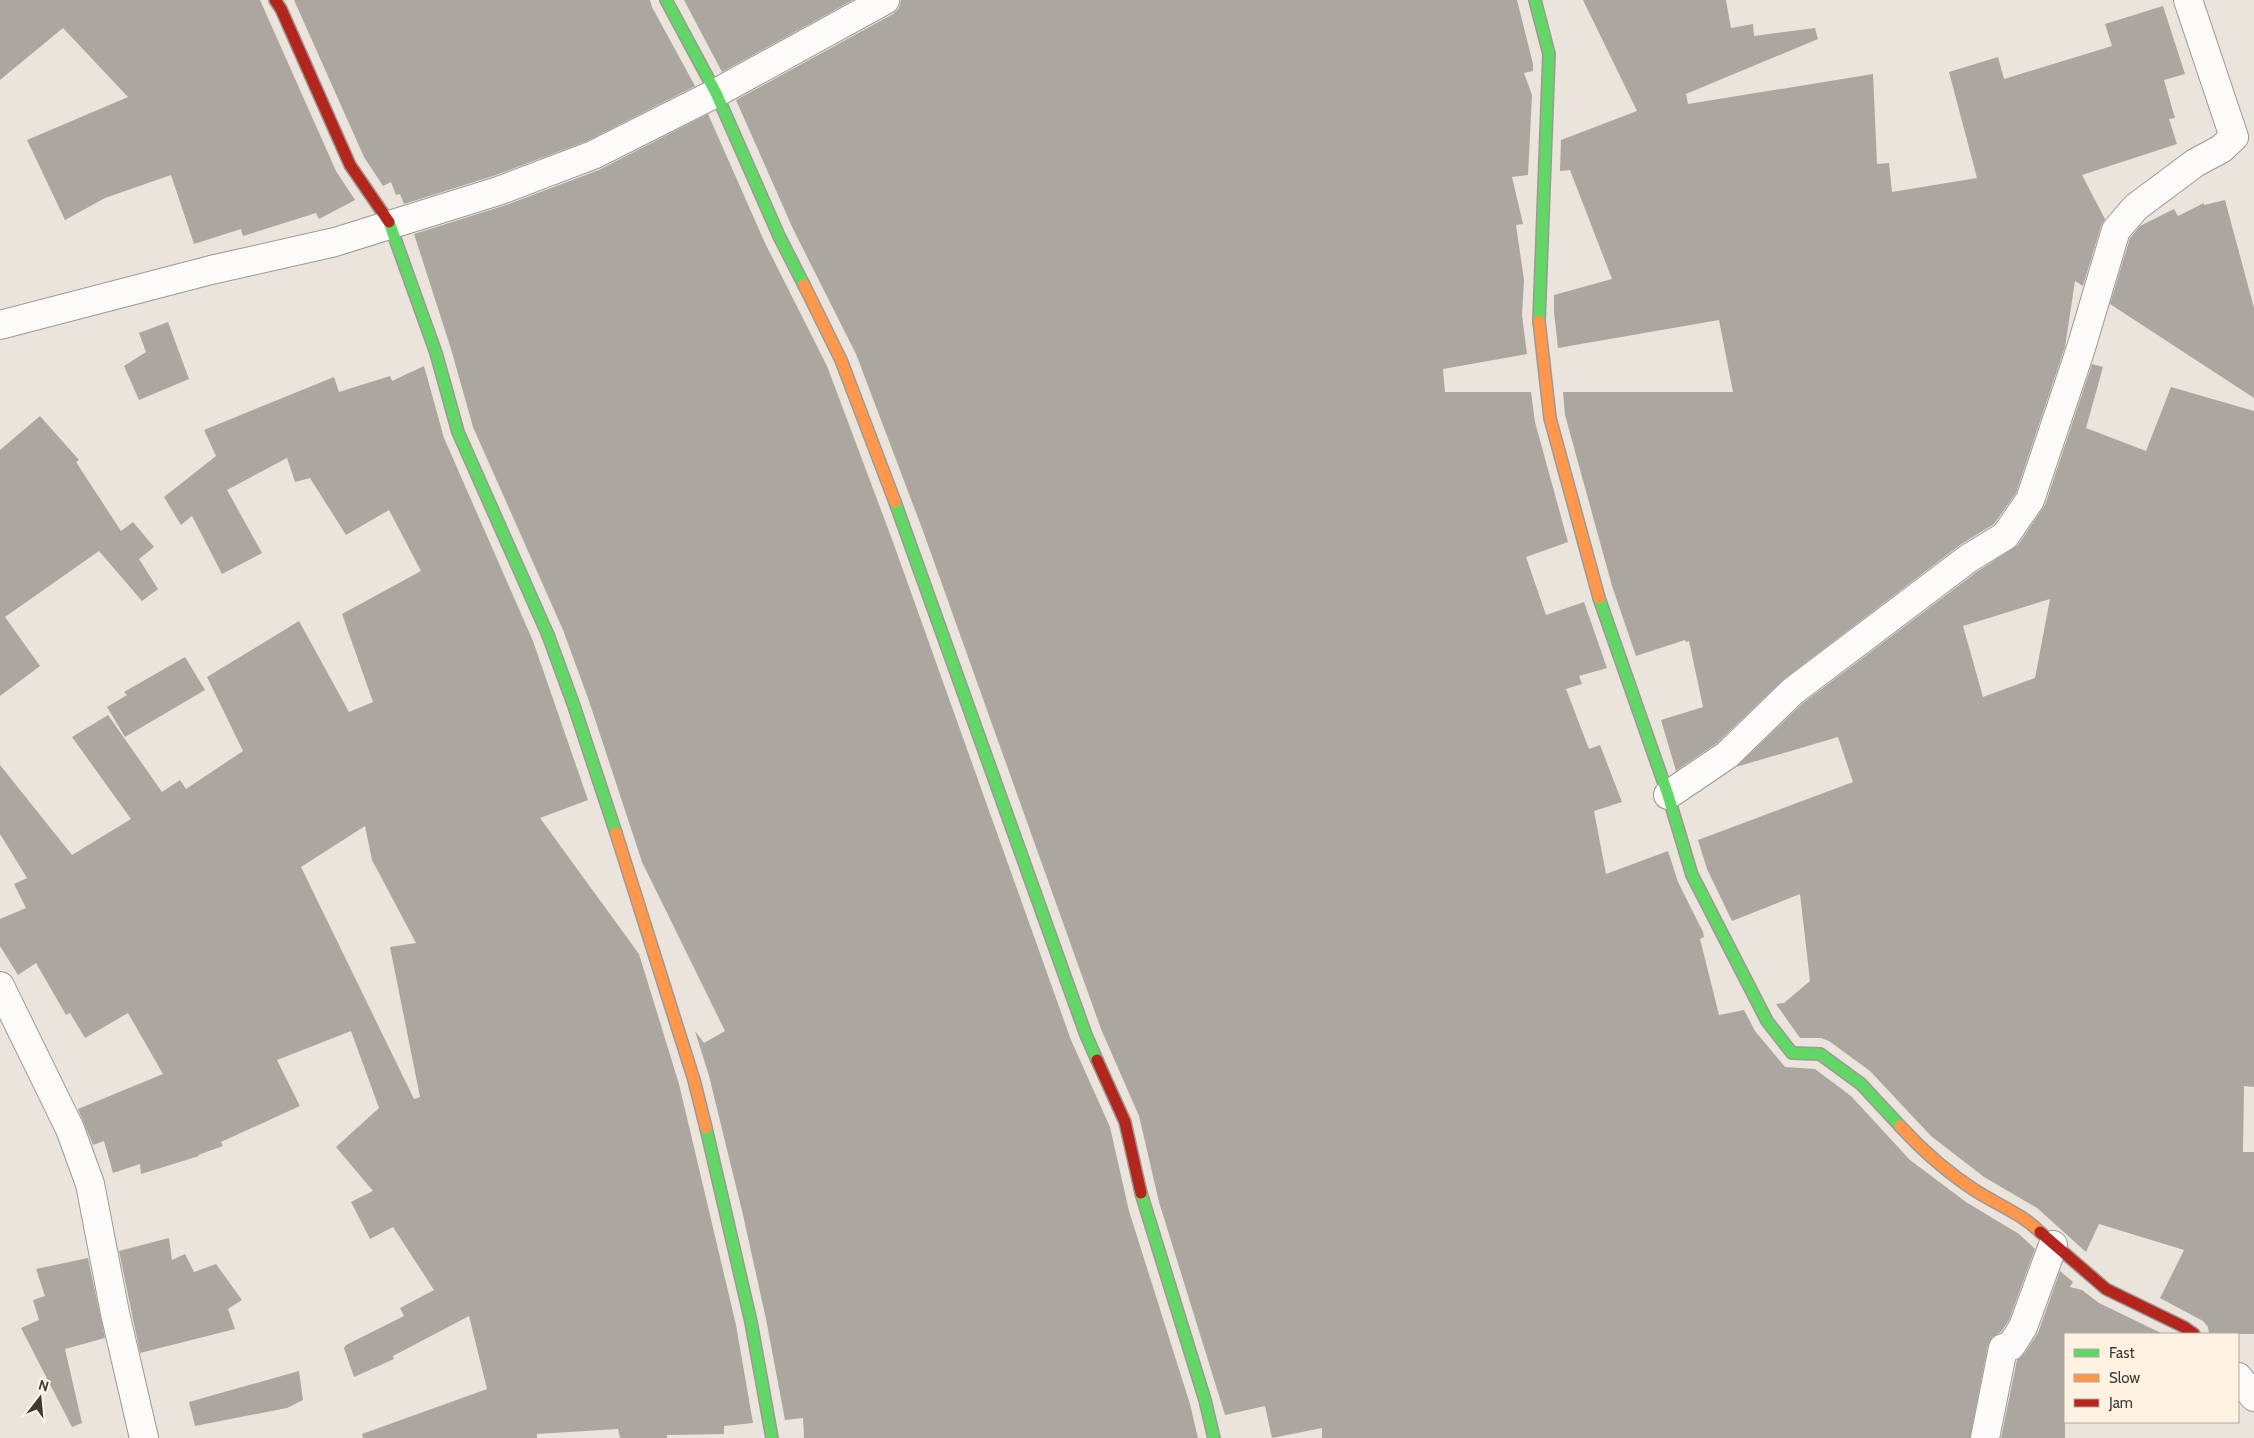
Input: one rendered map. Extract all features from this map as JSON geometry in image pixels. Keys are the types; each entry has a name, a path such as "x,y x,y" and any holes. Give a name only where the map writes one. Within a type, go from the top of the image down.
{"street":[{"path":"275,0 350,165 391,225 436,353 458,432 551,644 577,716 654,950 694,1080 728,1218 772,1438"},
{"path":"666,0 716,93 779,236 841,360 908,537 1086,1034 1125,1122 1144,1206 1205,1400 1214,1438"},
{"path":"1,328 211,270 335,242 498,191 592,155 716,93 885,0"},
{"path":"1535,0 1549,54 1538,313 1550,418 1597,591 1668,796 1692,875 1767,1021 1792,1053 1820,1054 1861,1084 1920,1148 1975,1190 2029,1221 2052,1245 2106,1289 2193,1333"},
{"path":"1668,796 1727,755 1801,685 1969,558 2005,536 2030,500 2076,366 2116,230 2136,207 2194,163 2221,149 2234,137 2188,0"},
{"path":"0,986 70,1129 90,1184 144,1438"},
{"path":"1985,1438 2003,1348 2011,1346 2023,1327 2052,1245"},
{"path":"2239,1378 2254,1397"}],"building":[{"path":"0,0 260,0 336,171 355,200 319,219 316,213 243,236 241,229 194,244 171,175 105,198 65,220 27,140 128,97 63,28 0,80"},
{"path":"294,0 650,0 695,86 587,141 493,176 404,204 400,194 396,195 391,182 383,186 364,157"},
{"path":"684,0 853,0 722,72"},
{"path":"901,0 1517,0 1533,64 1533,71 1524,73 1532,95 1528,175 1512,177 1523,224 1516,225 1524,280 1522,315 1527,354 1443,369 1445,392 1531,392 1535,422 1568,542 1526,557 1546,615 1584,602 1607,668 1579,676 1582,684 1566,689 1589,749 1600,745 1622,802 1594,811 1606,874 1668,851 1678,882 1703,932 1704,937 1700,939 1719,1015 1744,1010 1755,1031 1785,1067 1815,1069 1851,1096 1910,1160 1966,1202 2019,1234 2035,1249 2009,1320 2001,1332 1992,1337 1988,1345 1970,1438 1322,1438 1322,1428 1272,1438 1265,1406 1225,1415 1159,1202 1139,1116 1101,1029 923,531 856,354 793,229 736,100 893,14 899,8"},
{"path":"1583,0 1726,0 1731,28 1753,24 1754,36 1815,28 1818,39 1686,94 1688,104 1873,74 1877,164 1889,163 1892,192 1977,178 1949,72 1998,57 2004,79 2112,46 2105,24 2163,6 2185,74 2164,80 2175,118 2169,119 2177,144 2082,175 2105,219 2101,226 2083,286 2075,281 2065,347 2016,493 1994,524 1960,545 1784,679 1717,743 1676,771 1661,720 1703,707 1689,641 1686,642 1685,640 1636,656 1612,586 1565,415 1563,392 1733,392 1719,320 1558,348 1554,295 1612,279 1570,170 1560,171 1561,140 1637,111"},
{"path":"708,114 765,243 827,366 893,542 1071,1040 1110,1127 1129,1211 1190,1404 1198,1438 804,1438 803,1418 785,1420 766,1319 743,1215 709,1076 695,1031 704,1043 725,1031 642,862 589,701 563,630 473,427 451,349 414,234 503,206 599,170"},
{"path":"2225,200 2254,308 2254,398 2110,304 2130,238 2140,226 2174,209 2178,216 2204,203 2204,205"},
{"path":"168,322 189,379 139,400 124,366 146,352 139,333"},
{"path":"2092,364 2103,367 2086,428 2146,451 2171,387 2254,411 2254,1087 2244,1086 2243,1152 2254,1152 2254,1334 2209,1333 2208,1327 2203,1321 2160,1298 2184,1250 2099,1224 2086,1252 2037,1208 1984,1177 1931,1136 1870,1071 1829,1041 1821,1038 1800,1038 1776,1004 1784,1003 1810,981 1800,894 1732,921 1707,869 1698,840 1853,782 1838,737 1736,767 1803,703 1978,571 2018,545 2045,505","holes":["2050,599 2035,678 1983,697 1963,626"]},
{"path":"424,366 444,438 533,641 588,800 540,818 639,954 679,1084 736,1325 753,1423 724,1426 724,1434 667,1435 667,1438 620,1438 618,1429 537,1434 537,1438 363,1438 362,1434 487,1389 469,1316 393,1356 394,1359 354,1377 344,1348 346,1345 404,1316 400,1308 434,1290 393,1227 370,1239 351,1202 373,1191 336,1147 379,1108 351,1031 277,1060 300,1106 221,1142 223,1146 199,1156 141,1174 140,1164 113,1173 104,1141 93,1145 78,1109 163,1074 128,1013 85,1038 70,1013 66,1015 36,963 18,975 0,946 0,919 26,908 14,884 27,878 0,834 0,765 72,855 131,819 72,737 108,715 162,792 180,780 186,789 243,751 207,677 299,621 349,712 373,702 342,614 421,571 389,510 346,535 310,478 295,482 287,458 227,490 262,553 222,574 192,516 181,525 164,497 216,456 204,430 334,377 339,392 390,376 392,381","holes":["365,826 372,860 416,943 390,947 420,1097 414,1099 301,867"]},
{"path":"40,416 79,460 76,462 121,531 133,522 154,547 139,559 158,589 142,601 99,551 5,617 40,666 0,696 0,450"},
{"path":"185,657 205,690 125,737 107,707 127,695 124,692"},
{"path":"169,1238 172,1260 185,1254 194,1272 216,1264 242,1300 228,1309 235,1329 140,1353 119,1251"},
{"path":"88,1258 105,1338 65,1349 82,1423 72,1427 21,1328 39,1320 33,1300 45,1296 36,1269"},
{"path":"2060,1271 2073,1282 2070,1287 2082,1290 2099,1303 2161,1333 2064,1333 2065,1438 2001,1438 2017,1360 2024,1354 2038,1333"},
{"path":"299,1371 303,1400 287,1408 195,1426 189,1402"}],"traffic: fast":[{"path":"666,0 716,93 779,236 804,285"},
{"path":"1535,0 1549,54 1539,321"},
{"path":"389,222 436,353 458,432 548,635 574,706 616,833"},
{"path":"895,502 1086,1035 1097,1060"},
{"path":"1599,598 1668,795 1692,875 1767,1021 1792,1053 1820,1054 1861,1084 1900,1126"},
{"path":"706,1128 751,1322 772,1438"},
{"path":"1141,1193 1205,1400 1214,1438"}],"traffic: slow":[{"path":"804,285 841,360 895,502"},
{"path":"1539,321 1550,418 1599,598"},
{"path":"616,833 694,1080 706,1128"},
{"path":"1900,1126 1955,1177 2018,1215 2040,1232"}],"traffic: jam":[{"path":"275,0 281,9 350,165 389,222"},
{"path":"1097,1060 1125,1122 1141,1193"},
{"path":"2040,1232 2106,1289 2193,1333"}]}
